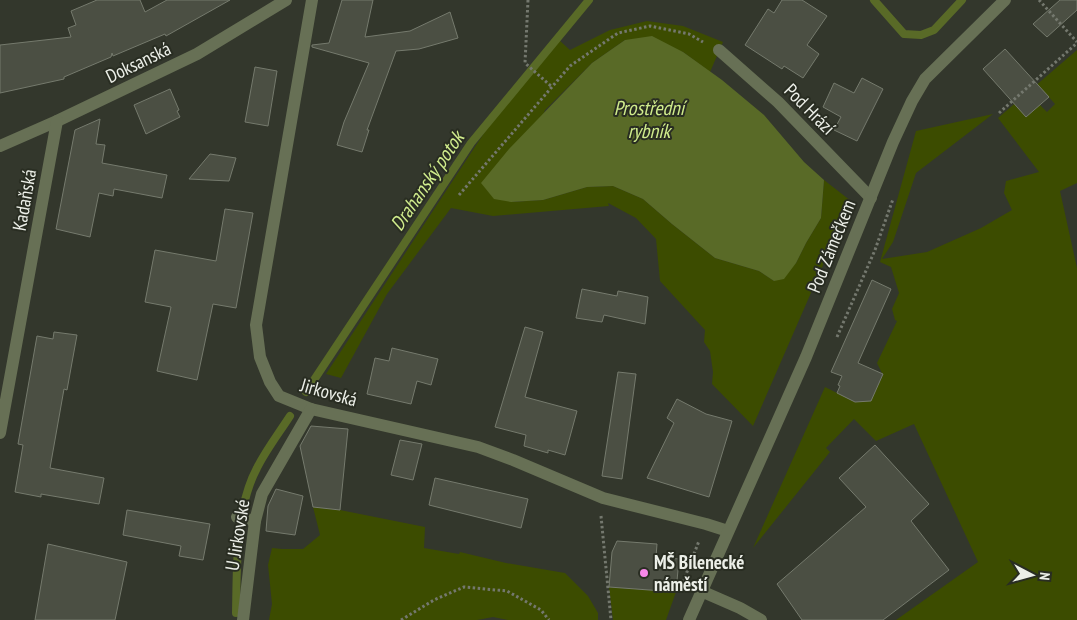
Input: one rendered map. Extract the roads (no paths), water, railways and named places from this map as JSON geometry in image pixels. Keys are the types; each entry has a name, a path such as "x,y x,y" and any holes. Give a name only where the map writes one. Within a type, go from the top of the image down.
{"street":[{"name":"Doksanská","path":"0,146 58,121 196,54 286,0"},
{"name":"Jirkovská","path":"312,0 256,325 260,357 270,382 279,396 311,409 478,447 603,498 728,531"},
{"name":"Pod Zámečkem","path":"689,620 806,357 893,142 912,101 925,79 1005,0"},
{"name":"Pod Hrází","path":"719,50 778,102 871,198"},
{"name":"Kadaňská","path":"0,433 58,121"},
{"name":"U Jirkovské","path":"243,620 246,519 311,409"},
{"path":"701,591 740,608 761,620"}],"water":[{"name":"Prostřední rybník","path":"652,36 683,52 722,80 764,115 804,162 824,180 821,218 796,263 784,279 774,281 759,271 715,258 643,199 613,186 587,187 543,200 511,202 494,199 481,183 509,149 592,63 625,40"}],"waterway":[{"name":"Drahanský potok","path":"306,392 471,143 589,0"},
{"name":"Drahanský potok","path":"874,0 904,34 921,35 934,30 962,0"},
{"name":"Drahanský potok","path":"236,613 239,539 245,502 250,484 261,461 290,416"}],"place":[{"name":"MŠ Bílenecké náměstí","path":"644,573"}]}
